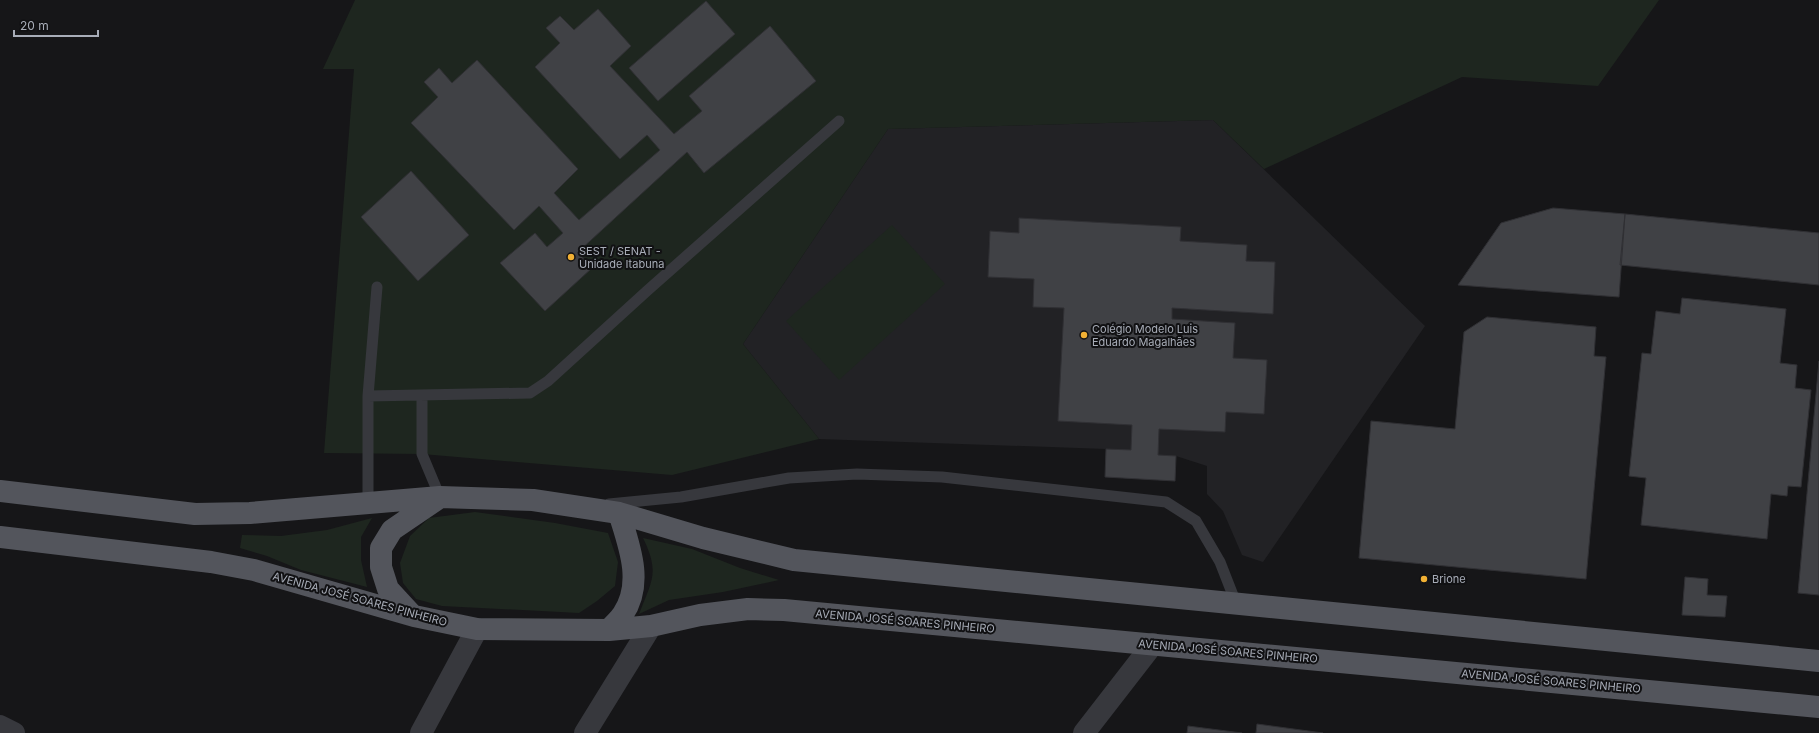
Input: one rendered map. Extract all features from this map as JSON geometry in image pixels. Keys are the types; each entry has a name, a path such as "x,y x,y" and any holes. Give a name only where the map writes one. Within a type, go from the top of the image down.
{"main road":[{"path":"0,491 195,514 250,513 440,497 533,500 619,513 703,538 794,560 1819,661"},
{"path":"414,616 388,589 381,567 381,548 392,530 440,497"},
{"path":"609,630 623,615 629,603 633,587 631,551 619,513"},
{"name":"AVENIDA JOSÉ SOARES PINHEIRO","path":"0,537 211,562 254,570 414,616 477,629 609,630 651,626 700,616 748,609 784,610 1819,707"}],"street":[{"path":"585,733 651,626"},
{"path":"421,733 477,629"},
{"path":"1084,733 1153,644"},
{"path":"0,726 14,733"}],"lane":[{"path":"368,396 530,393 548,381 654,284 839,121"},
{"path":"368,503 368,396 376,286"},
{"path":"422,395 422,454 440,497"},
{"path":"579,507 681,497 789,478 857,474 942,477 1166,502 1196,521 1220,562 1236,603"}],"shaded area":[{"name":"SEST / SENAT - Unidade Itabuna","path":"355,0 1659,0 1598,86 1462,77 1264,169 1213,120 888,129 743,344 819,439 672,475 422,454 324,453 354,69 323,69"},
{"name":"Colégio Modelo Luis Eduardo Magalhães","path":"1213,120 1425,326 1263,562 1242,555 1223,511 1207,494 1207,466 1176,456 1175,481 1105,477 1106,449 819,439 743,344 888,129"},
{"path":"892,225 945,284 839,380 786,321"},
{"path":"475,512 555,523 608,533 618,562 615,586 597,601 579,613 442,606 416,599 403,583 400,563 410,536 429,518"},
{"path":"372,518 361,537 361,560 367,587 301,570 267,556 240,548 242,535 281,536 327,530"},
{"path":"643,538 692,549 740,568 779,580 723,592 669,600 639,614 648,593 653,568"}],"building":[{"path":"706,1 735,34 658,101 629,68"},
{"path":"598,9 631,46 610,66 674,134 702,111 689,96 770,26 816,81 704,173 687,152 578,252 592,268 545,311 500,263 535,233 547,247 563,233 539,206 514,230 411,123 438,97 424,82 439,68 452,83 477,60 578,169 554,193 579,220 660,150 647,135 620,159 535,67 560,43 546,28 560,16 574,30"},
{"path":"411,171 469,235 418,281 361,217"},
{"path":"1553,208 1625,214 1619,297 1458,285 1501,223"},
{"path":"1625,214 1819,233 1819,285 1620,265"},
{"path":"1019,218 1181,227 1180,241 1247,245 1246,261 1275,262 1273,314 1172,308 1172,319 1235,323 1233,358 1267,360 1264,414 1226,412 1225,432 1159,429 1158,455 1176,456 1175,481 1105,477 1106,449 1131,450 1132,425 1058,421 1064,308 1033,307 1034,279 988,277 990,231 1019,233"},
{"path":"1682,298 1786,309 1780,363 1797,365 1795,388 1811,390 1801,487 1788,486 1787,496 1771,494 1767,539 1641,525 1646,478 1629,476 1642,353 1651,354 1656,311 1680,314"},
{"path":"1487,317 1596,327 1594,356 1606,357 1586,579 1359,558 1371,421 1455,429 1464,332"},
{"path":"1819,361 1819,595 1798,593"},
{"path":"1685,577 1708,579 1707,595 1727,596 1725,617 1682,615"},
{"path":"1257,724 1323,733 1256,733"},
{"path":"1188,726 1242,733 1187,733"}],"place":[{"name":"SEST / SENAT - Unidade Itabuna","path":"571,257"},
{"name":"Colégio Modelo Luis Eduardo Magalhães","path":"1084,335"},
{"name":"Brione","path":"1424,579"}]}
